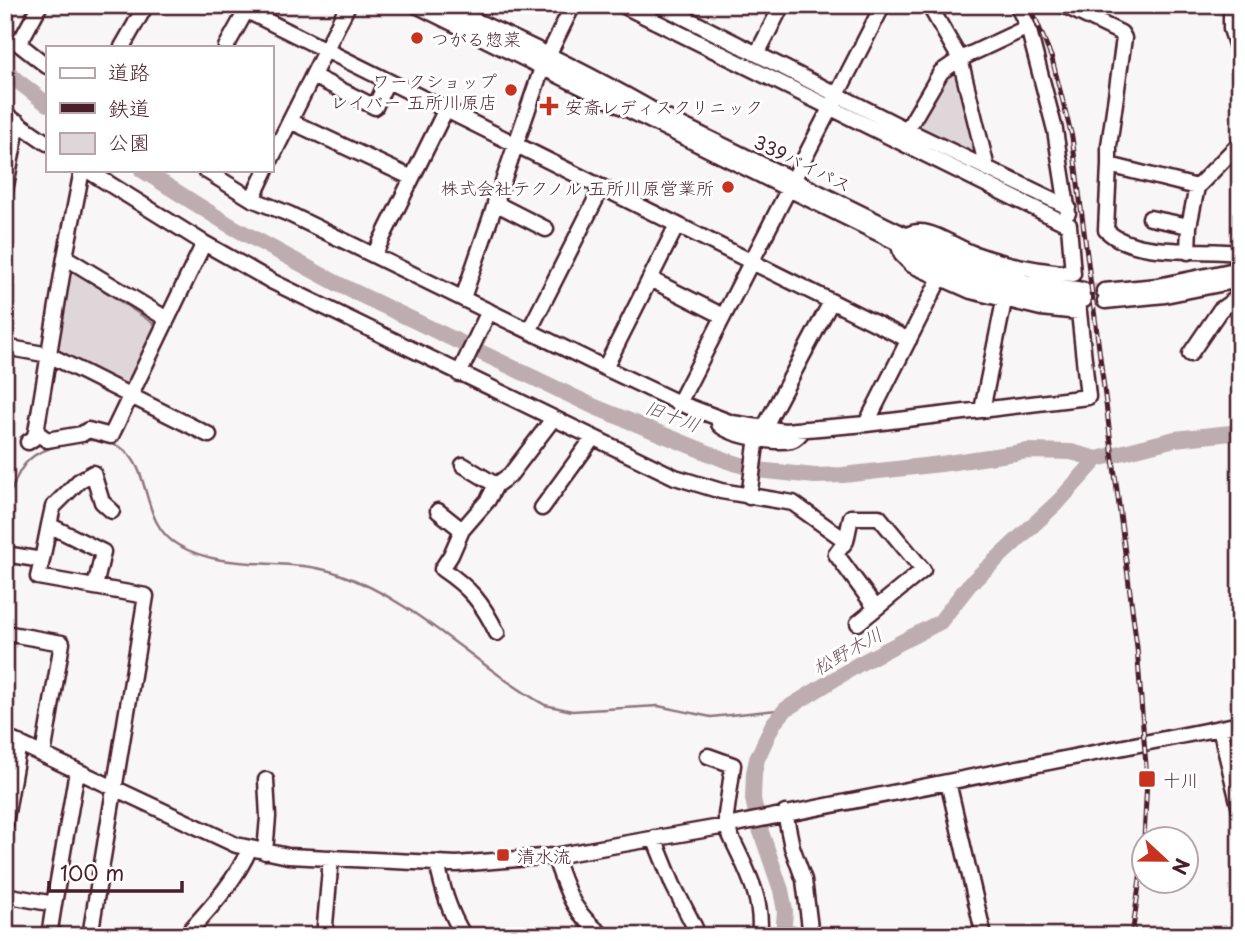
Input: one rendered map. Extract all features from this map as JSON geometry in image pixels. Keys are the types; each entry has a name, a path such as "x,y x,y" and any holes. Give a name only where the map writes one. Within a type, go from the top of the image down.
{"street":[{"path":"19,44 40,5"},
{"path":"123,46 146,5"},
{"path":"273,155 348,5"},
{"path":"416,5 545,62"},
{"name":"339バイパス","path":"440,5 545,62 901,239 961,274 996,286 1047,296 1083,295"},
{"path":"463,298 545,62 573,5"},
{"path":"622,5 1069,225"},
{"path":"660,5 907,130 1068,207"},
{"path":"757,54 782,5"},
{"path":"679,402 883,5"},
{"path":"929,5 960,59 987,168"},
{"path":"208,172 252,199 289,214 605,368 759,435 1088,397 1079,312 1004,301 971,291 912,265 902,255 901,239 923,231 999,262 1034,270 1073,274 1068,207 1055,130 1028,27 1017,5"},
{"path":"1063,5 1121,33 1124,38 1109,146 1106,230 1110,235 1140,245 1188,252 1238,250"},
{"path":"1231,5 1231,29 1240,56"},
{"path":"226,46 241,8 909,340"},
{"path":"907,130 941,72 960,59 1028,27"},
{"path":"5,33 46,65"},
{"path":"313,76 374,107 387,81"},
{"path":"374,255 410,177 445,111"},
{"path":"11,118 46,142"},
{"path":"5,191 11,118"},
{"path":"290,121 410,177"},
{"path":"1188,252 1189,226 1197,187 1240,143"},
{"path":"1109,165 1197,187"},
{"path":"84,172 32,437 47,440 82,434 89,430 111,436 204,243"},
{"path":"87,172 273,282 460,371 553,419 675,477 793,503 846,541"},
{"path":"252,199 265,172"},
{"path":"530,331 602,187"},
{"path":"495,204 546,229"},
{"path":"1150,218 1189,226"},
{"path":"605,368 677,225"},
{"path":"65,257 167,319"},
{"path":"1240,269 1105,296 1165,295 1240,280"},
{"path":"866,424 940,278"},
{"path":"650,279 723,316"},
{"path":"1190,354 1220,310 1240,296"},
{"path":"982,410 1004,301"},
{"path":"749,495 759,435 831,302"},
{"path":"460,371 489,311"},
{"path":"5,347 49,355 209,435"},
{"path":"497,633 483,604 463,583 442,569 463,530 488,500 496,485 510,475 553,419"},
{"path":"542,508 593,438"},
{"path":"464,465 496,485"},
{"path":"90,936 146,596 38,577 53,507 79,481 93,472 102,502 112,511"},
{"path":"438,511 463,530"},
{"path":"858,622 923,570 879,517 851,517 846,541 836,554 876,607"},
{"path":"49,525 103,552 95,587"},
{"path":"5,554 41,561"},
{"path":"5,633 62,643 43,755"},
{"path":"5,737 194,827 265,852 331,858 487,863 554,856 729,825 1240,724"},
{"path":"1220,728 1240,810"},
{"path":"5,824 19,743"},
{"path":"708,756 733,765 726,815 756,894 761,922 759,936"},
{"path":"49,936 77,771"},
{"path":"265,852 268,817 266,780"},
{"path":"948,782 984,936"},
{"path":"782,814 803,880 811,936"},
{"path":"654,838 673,885 695,928"},
{"path":"185,936 225,891 250,848"},
{"path":"554,856 574,904 585,921 604,936"},
{"path":"324,936 331,858"},
{"path":"437,863 444,896 464,936"},
{"path":"5,895 54,904"}],"green space":[{"path":"956,66 981,153 975,157 917,128 916,125 932,92"},
{"path":"71,269 157,326 130,395 56,350"}],"waterway":[{"name":"旧十川","path":"5,71 46,103"},
{"path":"804,87 826,98"},
{"path":"841,105 864,116"},
{"path":"977,171 1021,194"},
{"name":"旧十川","path":"145,172 231,226 340,285 595,407 728,461 757,470 815,476 843,475 1028,451 1071,452 1097,459 1175,439 1240,432"},
{"path":"84,440 109,443 126,451 143,481 154,516 163,532 178,545 217,559 319,568 367,586 420,617 545,705 572,711 658,706 711,717 786,709"},
{"path":"5,496 29,460 40,452 60,445"},
{"name":"松野木川","path":"783,936 785,911 781,890 759,826 753,799 757,759 773,724 786,709 859,664 940,622 969,585 1060,500 1097,459"}],"tunnel":[{"path":"1083,290 1104,291"}],"railway":[{"path":"1030,5 1052,59 1072,137 1137,647 1147,779 1145,825"},
{"path":"1132,936 1138,895"}],"place":[{"name":"つがる惣菜","path":"417,38"},
{"name":"ワークショップ レイバー 五所川原店","path":"511,90"},
{"name":"安斎レディスクリニック","path":"549,106"},
{"name":"株式会社テクノル 五所川原営業所","path":"728,187"},
{"name":"十川","path":"1147,779"},
{"name":"清水流","path":"503,855"}]}
